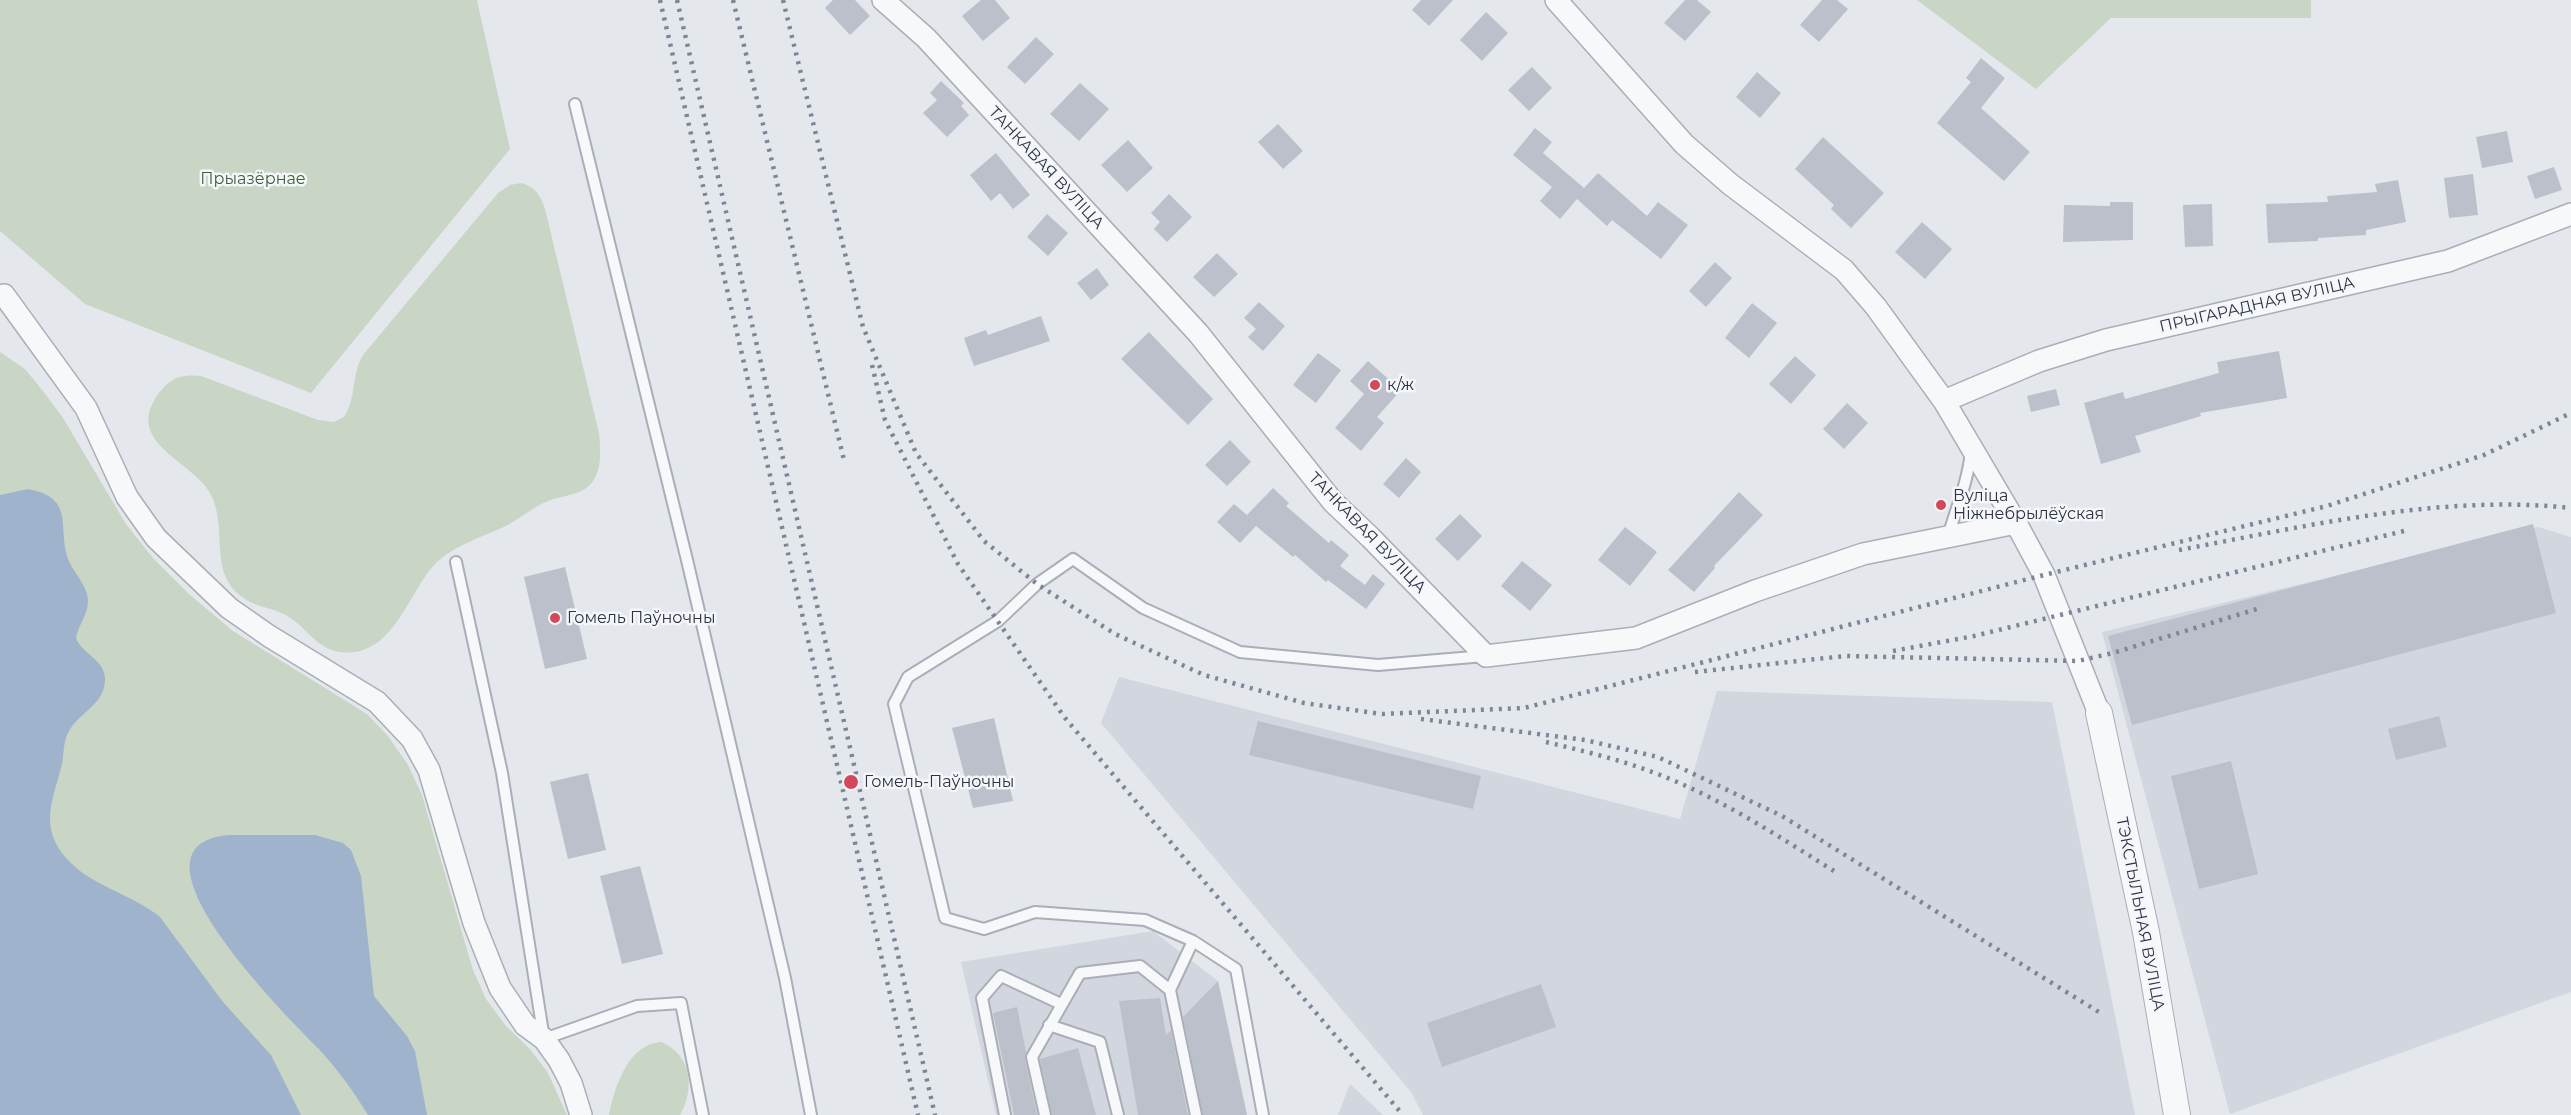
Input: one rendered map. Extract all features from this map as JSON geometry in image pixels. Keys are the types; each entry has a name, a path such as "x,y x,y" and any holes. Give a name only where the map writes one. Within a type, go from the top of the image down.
{"street":[{"name":"ТАНКАВАЯ ВУЛІЦА","path":"883,0 926,38 1198,333 1334,502 1486,656"},
{"path":"1556,0 1684,144 1730,184 1844,270 1876,307 1944,401 2016,523 2044,575 2099,713"},
{"name":"ПРЫГАРАДНАЯ ВУЛІЦА","path":"1944,401 2039,361 2106,340 2448,261 2571,214"},
{"path":"1,293 86,408 127,497 156,538 229,608 268,636 377,702 412,739 429,770 474,922 500,988 525,1025 544,1039 571,1083 581,1115"},
{"path":"1486,656 1636,638 1755,591 1863,554 2016,523"},
{"name":"ТЭКСТЫЛЬНАЯ ВУЛІЦА","path":"2099,713 2146,932 2177,1115"}],"lane":[{"path":"575,104 684,549 785,978 811,1115"},
{"path":"1948,537 1955,509 1968,478 1971,446"},
{"path":"1263,1115 1236,969 1194,941 1145,920 1035,912 984,929 945,918 894,704 908,678 998,621 1036,584 1073,559 1143,608 1240,652 1378,665 1486,656"},
{"path":"456,562 502,772 544,1039 637,1006 681,1003 703,1115"},
{"path":"1194,941 1170,990 1196,1115"},
{"path":"1045,1115 1032,1057 1080,973 1140,966 1170,990"},
{"path":"1005,1115 982,998 1001,976 1061,1004"},
{"path":"1049,1025 1100,1042 1118,1115"}],"shaded area":[{"path":"2538,527 2571,537 2571,992 2230,1114 2102,632"},
{"path":"1119,677 1680,819 1717,691 2052,702 2135,1115 1423,1115 1411,1092 1101,723"},
{"path":"1153,931 1218,981 1247,1115 996,1115 961,962"},
{"path":"1350,1084 1383,1115 1338,1115"}],"green space":[{"name":"Прыазёрнае","path":"0,0 477,0 510,149 311,393 85,304 0,231"},
{"path":"1917,0 2311,0 2311,18 2111,18 2036,89"},
{"path":"521,183 537,192 545,209 599,433 600,459 596,475 593,482 579,492 541,504 504,527 466,543 443,557 426,575 398,621 387,635 374,645 358,651 332,650 319,643 286,615 248,601 231,586 222,562 218,520 210,493 201,481 154,438 149,425 150,410 159,393 168,383 183,376 201,376 318,420 334,422 344,417 351,402 357,370 363,355 498,193 510,185"},
{"path":"0,352 25,369 43,391 63,418 126,524 153,558 190,595 233,631 367,714 388,736 408,765 422,795 473,970 486,999 506,1026 530,1049 548,1073 567,1115 0,1115"},
{"path":"661,1042 679,1055 688,1074 688,1094 680,1115 609,1115 619,1080 632,1058 640,1050"}],"water":[{"path":"28,489 43,493 53,499 59,507 69,561 88,597 86,612 76,638 101,666 105,678 101,695 78,719 66,737 50,813 50,824 58,847 67,859 88,876 160,917 223,1002 271,1055 301,1115 0,1115 0,495"},
{"path":"228,835 315,835 343,843 351,850 361,876 374,996 407,1036 415,1051 427,1115 368,1115 333,1065 277,1005 220,935 199,900 190,869 198,846"}],"building":[{"path":"833,0 855,0 870,16 850,35 825,8"},
{"path":"981,0 995,0 1010,18 983,41 962,16"},
{"path":"1421,0 1453,0 1429,26 1412,10"},
{"path":"1685,0 1697,0 1711,12 1685,41 1664,23"},
{"path":"1822,0 1837,0 1848,9 1819,42 1800,25"},
{"path":"1486,12 1508,33 1482,61 1460,40"},
{"path":"1036,37 1054,54 1025,84 1007,67"},
{"path":"1981,58 2005,78 1981,108 2030,152 2004,181 1937,123 1971,82 1966,78"},
{"path":"1532,67 1552,88 1529,111 1508,90"},
{"path":"1757,72 1781,93 1760,118 1736,97"},
{"path":"941,81 964,103 961,106 969,115 947,137 923,113 937,100 930,93"},
{"path":"1080,83 1109,109 1079,141 1050,114"},
{"path":"1278,124 1303,151 1283,169 1258,142"},
{"path":"1535,128 1552,142 1543,153 1584,188 1598,173 1647,216 1658,202 1688,225 1661,259 1612,220 1607,226 1577,199 1560,219 1540,201 1552,187 1513,155"},
{"path":"2507,131 2513,162 2482,168 2476,137"},
{"path":"1823,137 1884,193 1851,228 1831,209 1834,205 1795,169"},
{"path":"1128,140 1153,168 1127,192 1101,165"},
{"path":"996,153 1030,195 1013,209 1000,193 991,201 970,175"},
{"path":"2554,167 2562,190 2535,199 2527,176"},
{"path":"2473,174 2478,215 2449,218 2444,178"},
{"path":"2398,180 2406,222 2366,230 2366,235 2318,238 2318,241 2268,243 2266,204 2328,202 2327,196 2377,192 2375,184"},
{"path":"1169,194 1192,217 1167,242 1154,229 1160,222 1151,213"},
{"path":"2110,202 2133,202 2133,240 2063,242 2064,205 2110,206"},
{"path":"2212,204 2213,246 2185,247 2183,205"},
{"path":"1047,214 1068,233 1048,256 1027,237"},
{"path":"1922,222 1952,249 1925,279 1895,252"},
{"path":"1217,253 1238,274 1214,297 1193,277"},
{"path":"1715,262 1732,278 1706,307 1689,291"},
{"path":"1097,268 1109,285 1091,300 1077,283"},
{"path":"1259,302 1285,326 1263,351 1248,337 1256,329 1244,318"},
{"path":"1752,303 1777,323 1749,358 1725,338"},
{"path":"1041,316 1050,341 974,366 964,338 986,330 988,335"},
{"path":"1149,332 1213,399 1188,425 1121,359"},
{"path":"2279,351 2287,398 2200,413 2201,416 2135,436 2141,452 2101,464 2084,403 2123,392 2125,399 2219,373 2217,362"},
{"path":"1318,353 1341,370 1316,403 1293,385"},
{"path":"1795,356 1816,375 1791,404 1769,384"},
{"path":"1368,361 1401,390 1377,417 1384,423 1361,451 1335,428 1364,394 1350,381"},
{"path":"2056,389 2060,405 2031,412 2027,396"},
{"path":"1847,403 1868,423 1844,449 1823,429"},
{"path":"1230,440 1251,462 1227,486 1205,465"},
{"path":"1406,458 1421,472 1399,498 1383,484"},
{"path":"1273,488 1289,503 1286,506 1329,543 1331,540 1349,555 1340,566 1365,585 1373,574 1385,584 1366,609 1328,580 1326,582 1256,526 1240,543 1217,522 1234,504 1247,515"},
{"path":"1739,492 1763,515 1714,566 1715,568 1694,592 1668,570"},
{"path":"1460,514 1482,536 1458,561 1435,539"},
{"path":"2533,524 2556,613 2132,725 2108,636"},
{"path":"1625,527 1657,552 1630,586 1598,560"},
{"path":"1522,561 1552,585 1530,611 1501,586"},
{"name":"Гомель Паўночны","path":"565,567 587,659 545,669 524,577"},
{"path":"2439,716 2447,747 2396,760 2388,729"},
{"path":"994,718 1013,801 973,808 952,728"},
{"path":"1258,721 1481,776 1473,809 1249,755"},
{"path":"2231,761 2258,874 2199,889 2171,776"},
{"path":"588,773 606,850 568,859 550,782"},
{"path":"640,866 663,954 622,964 600,876"},
{"path":"1218,981 1247,1115 1203,1115 1183,1017"},
{"path":"1541,984 1556,1027 1442,1067 1427,1023"},
{"path":"1160,998 1166,1035 1171,1030 1188,1115 1138,1115 1119,1001"},
{"path":"1017,1007 1037,1115 1014,1115 993,1013"},
{"path":"1078,1048 1096,1115 1052,1115 1040,1059"}],"railway":[{"path":"660,0 918,1115"},
{"path":"677,0 935,1115"},
{"path":"733,0 844,460"},
{"path":"783,0 863,327 916,453 984,541 1037,584 1115,634 1204,675 1304,703 1382,714 1524,708 2044,575 2327,506 2484,455 2571,413"},
{"path":"872,365 885,420 958,564 1065,718 1403,1115"},
{"path":"2179,550 2325,522 2423,509 2473,505 2571,508"},
{"path":"1893,651 1974,636 2408,530"},
{"path":"1695,672 1845,656 2078,661 2113,653 2257,609"},
{"path":"1421,719 1585,740 1658,757 1782,816 2102,1014"},
{"path":"1546,742 1624,762 1692,788 1754,822 1834,871"}],"place":[{"name":"к/ж","path":"1375,385"},
{"name":"Вуліца Ніжнебрылёўская","path":"1941,505"},
{"name":"Гомель Паўночны","path":"555,618"},
{"name":"Гомель-Паўночны","path":"851,782"}]}
